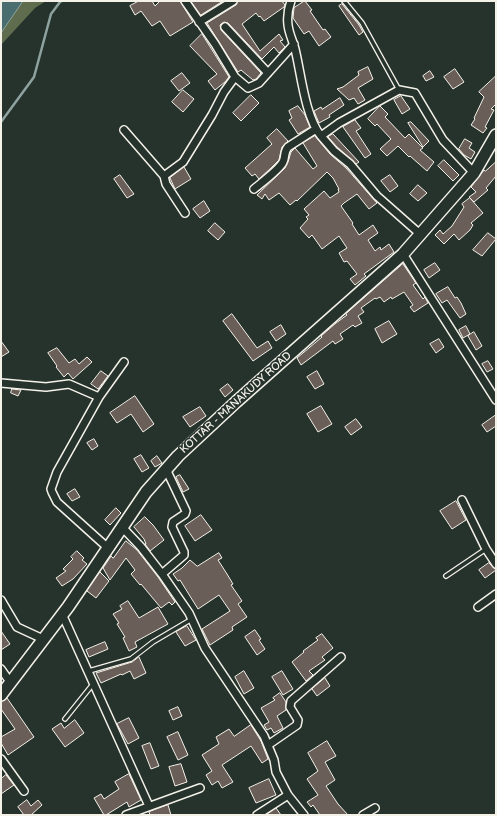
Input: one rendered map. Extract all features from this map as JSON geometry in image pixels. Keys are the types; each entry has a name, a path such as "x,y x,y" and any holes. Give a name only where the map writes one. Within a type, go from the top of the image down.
{"main road":[{"name":"KOTTAR - MANAKUDY ROAD","path":"1,695 62,614 146,492 166,469 236,402 403,254 474,173 496,135"}],"street":[{"path":"186,1 235,77 248,88 259,83 294,44"},
{"path":"199,22 233,1"},
{"path":"291,1 288,8 288,24 294,44 306,101 316,129 334,151 350,164 377,196 420,234"},
{"path":"224,27 268,72"},
{"path":"164,176 183,162 212,115 224,92 235,77"},
{"path":"321,136 339,123 399,90 414,93 443,140 474,173"},
{"path":"254,189 280,166 284,159 285,151 288,147 316,129"},
{"path":"124,130 164,176 166,184 185,213"},
{"path":"403,254 496,400"},
{"path":"108,548 57,502 51,489 57,472 99,397 124,362"},
{"path":"1,382 46,386 69,384 99,397"},
{"path":"162,574 184,555 172,527 173,522 184,515 186,511 166,469"},
{"path":"462,500 486,549 496,564"},
{"path":"122,527 141,547 162,574 192,619 205,648 255,722 268,745 274,760 276,772 288,795 304,815"},
{"path":"478,606 496,594"},
{"path":"1,600 17,627 43,639"},
{"path":"62,614 149,806"},
{"path":"268,745 297,725 298,720 290,707 291,701 341,656"},
{"path":"1,669 10,682"},
{"path":"1,759 24,791"},
{"path":"126,815 200,788"},
{"path":"257,815 288,795"},
{"path":"363,815 375,808"}],"lane":[{"path":"344,1 362,23 399,90"},
{"path":"446,576 486,549"},
{"path":"89,671 131,660 153,642 192,619"},
{"path":"65,719 94,684"}],"green space":[{"path":"1,1 46,1 35,8 1,45"}],"water":[{"path":"1,1 23,1 1,33"}],"building":[{"path":"139,1 152,1 155,6 160,1 180,1 193,22 170,36 160,21 152,26 141,11 135,15 130,6"},
{"path":"191,1 223,1 201,15"},
{"path":"238,1 282,1 285,5 264,21 256,13 242,24 260,51 279,34 283,40 280,41 285,47 279,53 274,47 262,59 228,23 224,22 220,25 221,30 261,73 256,79 253,80 241,70 238,72 207,23 236,5"},
{"path":"305,1 312,10 310,11 323,30 325,29 331,37 319,46 309,31 304,34 293,18 294,8"},
{"path":"342,4 363,32 359,35 339,6"},
{"path":"202,34 229,77 215,90 208,81 217,74 190,46"},
{"path":"368,67 373,79 358,88 365,100 358,104 354,98 349,100 337,89 343,87 359,75 358,72"},
{"path":"455,69 464,82 453,89 444,77"},
{"path":"430,71 434,77 426,81 423,76"},
{"path":"182,73 190,83 179,91 171,81"},
{"path":"496,76 496,104 491,109 494,110 485,127 487,128 483,133 471,125 484,97 479,92"},
{"path":"183,90 194,99 183,112 172,102"},
{"path":"251,95 259,103 241,121 233,113"},
{"path":"401,96 410,109 402,114 394,100"},
{"path":"340,98 344,105 329,115 330,117 319,123 314,111 321,107 322,109"},
{"path":"298,106 305,115 310,127 298,134 289,120 292,118 289,111"},
{"path":"380,106 388,114 385,117 405,138 409,134 423,148 420,150 434,162 427,171 398,146 387,156 380,149 391,139 377,124 375,126 368,119"},
{"path":"355,120 361,128 356,131 371,154 365,158 343,127"},
{"path":"411,122 429,141 423,147 408,123"},
{"path":"277,129 288,141 282,147 279,160 259,179 255,174 252,176 245,168 272,144 267,138"},
{"path":"333,134 359,162 356,164 337,147 328,137"},
{"path":"315,136 330,154 346,168 377,203 369,209 357,194 341,206 353,223 352,224 359,235 373,225 378,233 368,240 375,251 380,247 381,250 389,244 394,252 364,274 366,276 355,285 350,279 357,274 347,261 344,262 339,253 347,248 339,236 322,249 312,235 309,238 300,228 308,219 306,217 309,215 304,209 324,191 330,198 339,192 333,178 327,172 297,201 296,200 290,205 279,193 269,200 265,194 262,199 257,195 285,168 291,152 295,148 313,169 317,166 303,143"},
{"path":"465,139 472,143 469,148 475,152 471,159 464,155 459,149"},
{"path":"444,160 459,175 453,181 438,166"},
{"path":"496,162 496,176 486,188 488,190 474,202 469,197 476,192 471,187 484,170 485,171"},
{"path":"184,167 191,179 175,189 170,178"},
{"path":"120,175 134,194 127,198 114,179"},
{"path":"390,175 398,186 390,192 381,181"},
{"path":"418,185 427,193 418,201 410,194"},
{"path":"470,198 483,213 471,223 473,225 470,230 459,240 454,234 444,244 435,235 440,230 443,234 452,226 464,207 462,204"},
{"path":"204,201 210,211 200,218 193,209"},
{"path":"215,223 225,232 218,240 208,231"},
{"path":"488,233 496,239 482,256 473,250"},
{"path":"435,263 440,270 429,278 424,270"},
{"path":"403,264 416,283 413,285 423,299 425,297 428,303 414,312 410,307 413,305 404,292 392,299 391,297 384,302 380,297 375,298 361,308 364,312 358,316 362,323 355,327 353,325 340,334 343,339 335,344 333,341 301,365 297,358"},
{"path":"448,287 455,298 457,297 461,303 466,314 460,318 447,300 442,303 436,294"},
{"path":"232,314 257,348 268,341 272,348 253,361 223,321"},
{"path":"389,321 397,334 382,343 375,329"},
{"path":"281,325 286,334 276,341 270,332"},
{"path":"466,326 470,334 463,338 459,330"},
{"path":"474,332 482,346 476,350 468,336"},
{"path":"439,339 444,347 436,353 430,344"},
{"path":"1,341 9,352 1,357"},
{"path":"57,348 69,363 75,359 79,364 87,357 92,362 73,379 68,373 64,377 48,353"},
{"path":"488,361 493,369 487,372 482,364"},
{"path":"101,371 108,376 98,389 91,384"},
{"path":"317,371 324,384 315,389 307,377"},
{"path":"228,384 233,390 225,397 220,390"},
{"path":"12,389 21,390 18,396 11,393"},
{"path":"135,396 154,424 143,432 131,414 117,423 110,413"},
{"path":"321,406 332,424 318,432 307,414"},
{"path":"200,407 206,416 190,427 183,417"},
{"path":"496,415 496,426 487,432 482,425"},
{"path":"356,419 362,427 351,435 345,427"},
{"path":"94,439 98,446 92,450 87,443"},
{"path":"141,455 149,468 142,472 134,459"},
{"path":"157,456 162,463 155,467 151,461"},
{"path":"180,475 189,489 183,492 176,477"},
{"path":"75,489 80,497 72,501 67,494"},
{"path":"456,501 466,520 452,529 440,511"},
{"path":"116,508 121,513 110,525 105,520"},
{"path":"201,515 212,530 195,541 185,526"},
{"path":"145,517 164,540 150,551 145,544 144,539 134,527"},
{"path":"126,541 137,550 158,577 175,602 172,605 169,602 161,608 131,574 135,570 126,558 110,580 103,568 111,556 113,558"},
{"path":"77,551 84,558 82,560 87,564 73,579 62,586 56,578 66,571 63,569 73,559 71,557"},
{"path":"219,553 222,558 218,560 233,584 231,585 242,601 238,604 247,617 232,627 233,630 210,645 202,629 230,611 219,595 198,609 180,580 178,581 173,574 190,560 197,566"},
{"path":"489,563 496,570 485,578 479,570"},
{"path":"100,572 109,581 96,598 87,591"},
{"path":"128,601 139,618 158,607 168,624 135,642 137,647 129,651 123,638 125,637 117,624 119,623 113,614 122,609 120,606"},
{"path":"187,626 196,640 185,646 176,632"},
{"path":"255,630 265,649 257,655 245,637"},
{"path":"1,631 10,644 1,650"},
{"path":"322,634 333,648 322,657 325,660 309,671 313,675 306,681 292,662 304,652 303,651 318,640 316,638"},
{"path":"105,642 108,649 89,657 86,650"},
{"path":"139,657 146,673 134,679 130,671 101,683 96,673 132,662"},
{"path":"244,671 254,688 244,694 235,677"},
{"path":"282,671 293,689 283,695 272,677"},
{"path":"325,678 330,686 317,696 312,689"},
{"path":"280,693 286,702 286,710 277,716 283,728 274,733 271,728 267,730 264,725 269,722 261,708 275,700 273,698"},
{"path":"7,698 34,737 8,755 1,743 1,737 15,729 1,709 1,702"},
{"path":"178,707 182,716 173,720 169,711"},
{"path":"129,718 139,738 128,744 117,724"},
{"path":"75,720 84,733 65,747 52,729 61,723 64,728"},
{"path":"251,725 261,741 268,759 262,763 251,746 222,765 233,782 222,788 218,781 212,785 206,775 212,771 202,755 219,744 216,737 229,729 234,736"},
{"path":"178,732 188,755 178,760 167,737"},
{"path":"327,741 336,756 325,762 335,780 326,786 338,804 348,815 320,815 313,805 311,807 307,802 318,795 307,779 318,771 308,753"},
{"path":"150,743 159,766 151,769 142,746"},
{"path":"181,764 187,782 175,786 169,767"},
{"path":"129,774 141,800 129,807 127,802 104,815 94,798 101,794 104,799 119,789 115,782"},
{"path":"6,775 14,785 1,794 1,779"},
{"path":"269,779 276,795 256,803 249,788"},
{"path":"27,800 31,806 38,800 42,805 31,815 24,815 18,807"},
{"path":"168,805 171,815 150,815 149,812"},
{"path":"276,808 281,815 266,815"}],"waterway":[{"path":"1,122 34,77 51,14 62,1"}]}
